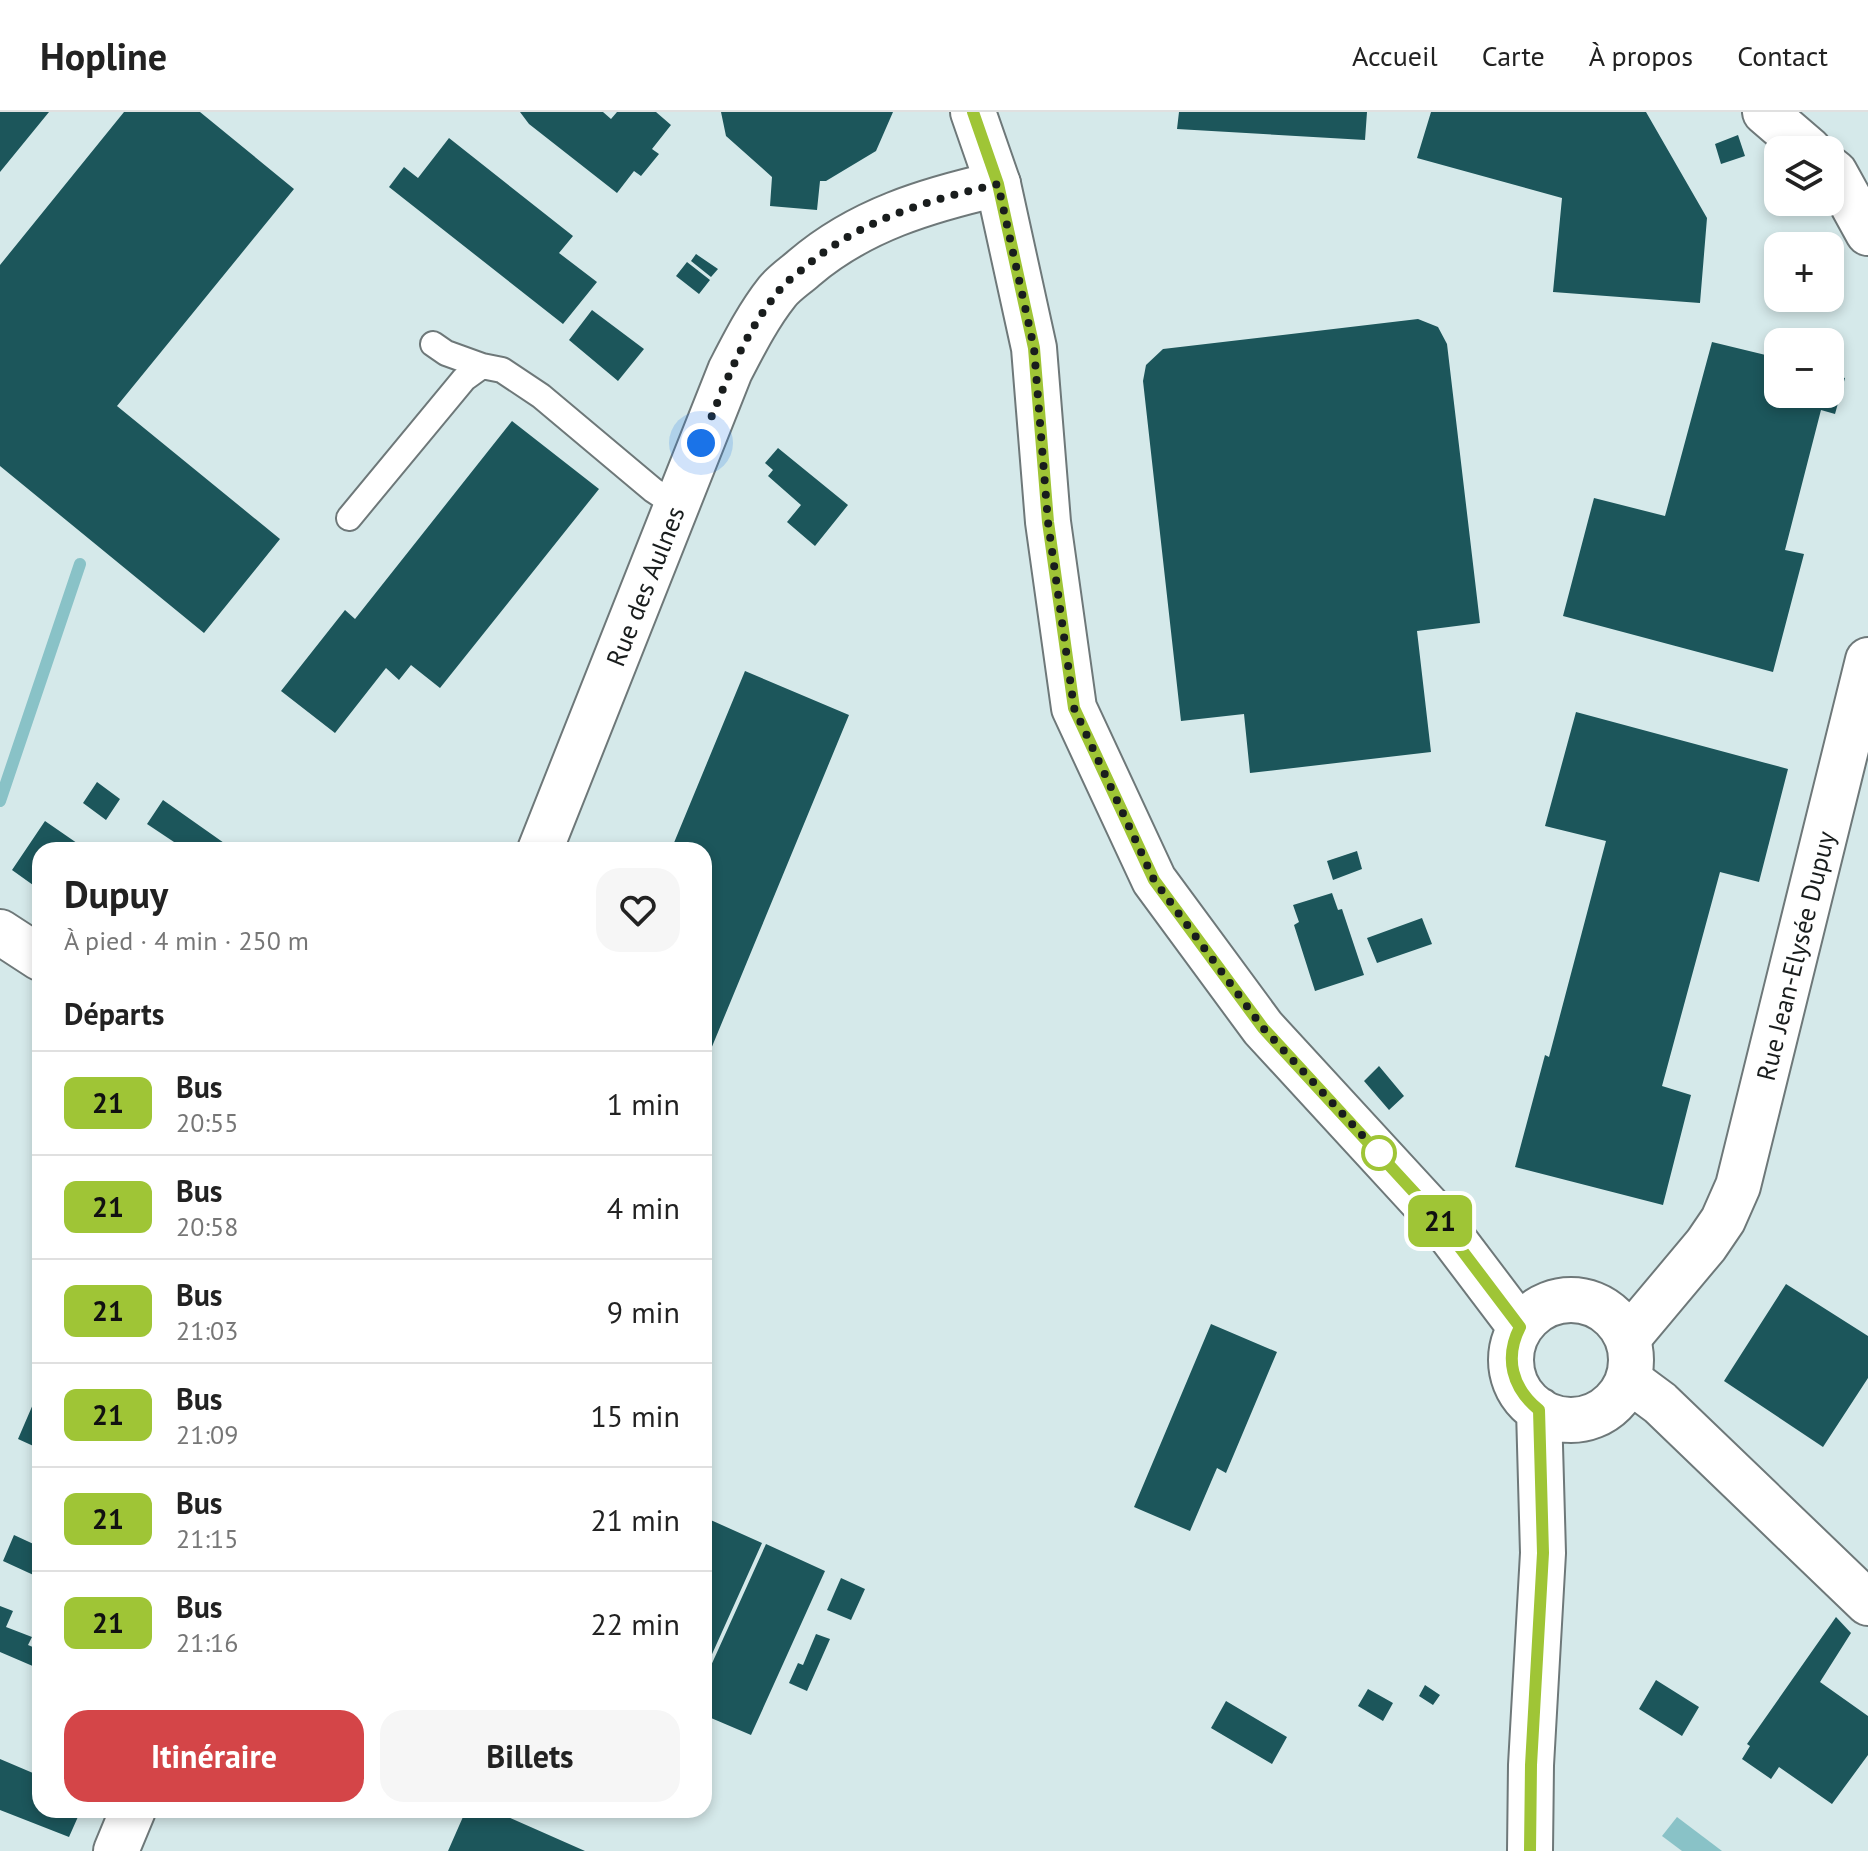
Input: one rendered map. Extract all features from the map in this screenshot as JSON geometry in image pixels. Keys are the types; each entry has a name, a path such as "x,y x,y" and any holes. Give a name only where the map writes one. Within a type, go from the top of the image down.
{"street":[{"path":"973,112 998,184 1034,348 1048,522 1074,708 1154,880 1263,1028 1535,1315"},
{"path":"1765,112 1793,136"},
{"name":"Rue des Aulnes","path":"543,842 730,371 746,339 779,290 827,248 874,221 947,196 998,184"},
{"path":"1844,189 1868,233"},
{"name":"Rue Jean-Elysée Dupuy","path":"1621,1343 1706,1245 1723,1220 1738,1186 1868,660"},
{"path":"0,932 32,953"},
{"path":"1621,1343 1620,1395 1608,1408 1592,1416 1557,1415 1520,1391 1511,1365 1514,1339 1535,1315 1562,1300 1586,1301 1621,1343 1660,1403 1868,1603"},
{"path":"1530,1851 1531,1765 1543,1553 1557,1415"},
{"path":"116,1851 130,1818"}],"lane":[{"path":"433,344 446,353 502,370 541,396 653,490 677,506"},
{"path":"349,518 464,379 482,366"}],"shaded area":[{"path":"0,112 1868,112 1868,1851 0,1851"}],"water":[{"path":"1677,1817 1722,1851 1682,1851 1662,1836"}],"building":[{"path":"0,112 49,112 0,172"},
{"path":"124,112 200,112 294,189 117,406 280,539 204,633 0,466 0,265"},
{"path":"520,112 603,112 611,119 617,112 656,112 671,125 652,149 659,154 641,176 634,171 617,193 529,124"},
{"path":"721,112 893,112 876,151 826,181 820,181 817,210 770,206 772,177 726,136"},
{"path":"1179,112 1367,112 1365,140 1177,129"},
{"path":"1431,112 1646,112 1707,218 1700,303 1553,292 1562,198 1417,158"},
{"path":"1738,135 1745,156 1721,164 1715,144"},
{"path":"449,138 573,236 559,253 597,282 563,324 389,187 404,167 418,178"},
{"path":"696,254 718,269 711,277 691,261"},
{"path":"687,262 710,280 699,294 676,276"},
{"path":"592,310 644,349 618,381 569,340"},
{"path":"1418,319 1438,327 1447,344 1480,623 1417,631 1431,752 1250,773 1244,714 1181,721 1143,381 1146,365 1163,349"},
{"path":"1712,342 1764,355 1764,408 1837,408 1835,414 1821,410 1785,550 1804,554 1773,672 1563,616 1594,498 1665,516"},
{"path":"512,421 599,489 440,688 411,665 399,680 386,668 335,733 281,691 345,610 355,619"},
{"path":"778,448 848,505 815,546 787,522 801,505 768,476 773,470 765,463"},
{"path":"745,671 849,715 712,1047 712,842 674,842"},
{"path":"1576,712 1788,769 1759,882 1720,872 1662,1086 1691,1095 1663,1205 1515,1167 1545,1055 1549,1057 1606,841 1545,826"},
{"path":"97,782 120,799 106,820 83,803"},
{"path":"163,800 223,842 174,842 147,824"},
{"path":"45,821 75,842 32,842 32,884 12,870"},
{"path":"1357,851 1362,869 1333,880 1327,861"},
{"path":"1332,893 1338,910 1342,909 1364,975 1315,991 1294,925 1299,922 1293,905"},
{"path":"1422,918 1432,944 1377,963 1367,938"},
{"path":"1379,1066 1404,1096 1389,1110 1364,1081"},
{"path":"1786,1284 1868,1336 1868,1378 1823,1447 1724,1381"},
{"path":"1211,1324 1277,1352 1226,1473 1217,1468 1190,1531 1134,1507"},
{"path":"32,1407 32,1445 18,1439"},
{"path":"712,1521 762,1543 712,1654"},
{"path":"14,1535 32,1543 32,1574 3,1561"},
{"path":"766,1544 825,1571 751,1735 712,1718 712,1663"},
{"path":"841,1578 865,1589 851,1620 827,1610"},
{"path":"0,1606 13,1611 6,1627 32,1637 28,1645 32,1647 32,1666 0,1652"},
{"path":"1836,1617 1851,1633 1820,1682 1868,1716 1868,1755 1832,1804 1779,1767 1771,1779 1742,1759 1750,1746 1747,1744"},
{"path":"816,1634 830,1639 807,1691 789,1683 798,1663 803,1665"},
{"path":"1656,1680 1699,1707 1682,1736 1639,1709"},
{"path":"1425,1685 1440,1695 1433,1705 1419,1696"},
{"path":"1368,1689 1393,1703 1383,1721 1358,1706"},
{"path":"1226,1701 1287,1737 1272,1764 1211,1728"},
{"path":"0,1759 32,1773 32,1818 77,1818 69,1837 0,1810"},
{"path":"462,1818 510,1818 585,1851 448,1851"}],"waterway":[{"path":"0,801 80,564"}],"bus line":[{"name":"21","path":"973,112 998,184 1034,348 1048,522 1074,708 1154,880 1263,1028 1436,1216 1520,1327 1514,1339 1511,1365 1520,1391 1539,1410 1543,1553 1531,1765 1530,1851"}],"route":[{"path":"701,443 746,339 779,290 827,248 874,221 947,196 998,184 1034,348 1048,522 1074,708 1154,880 1263,1028 1388,1163 1379,1153"}]}
